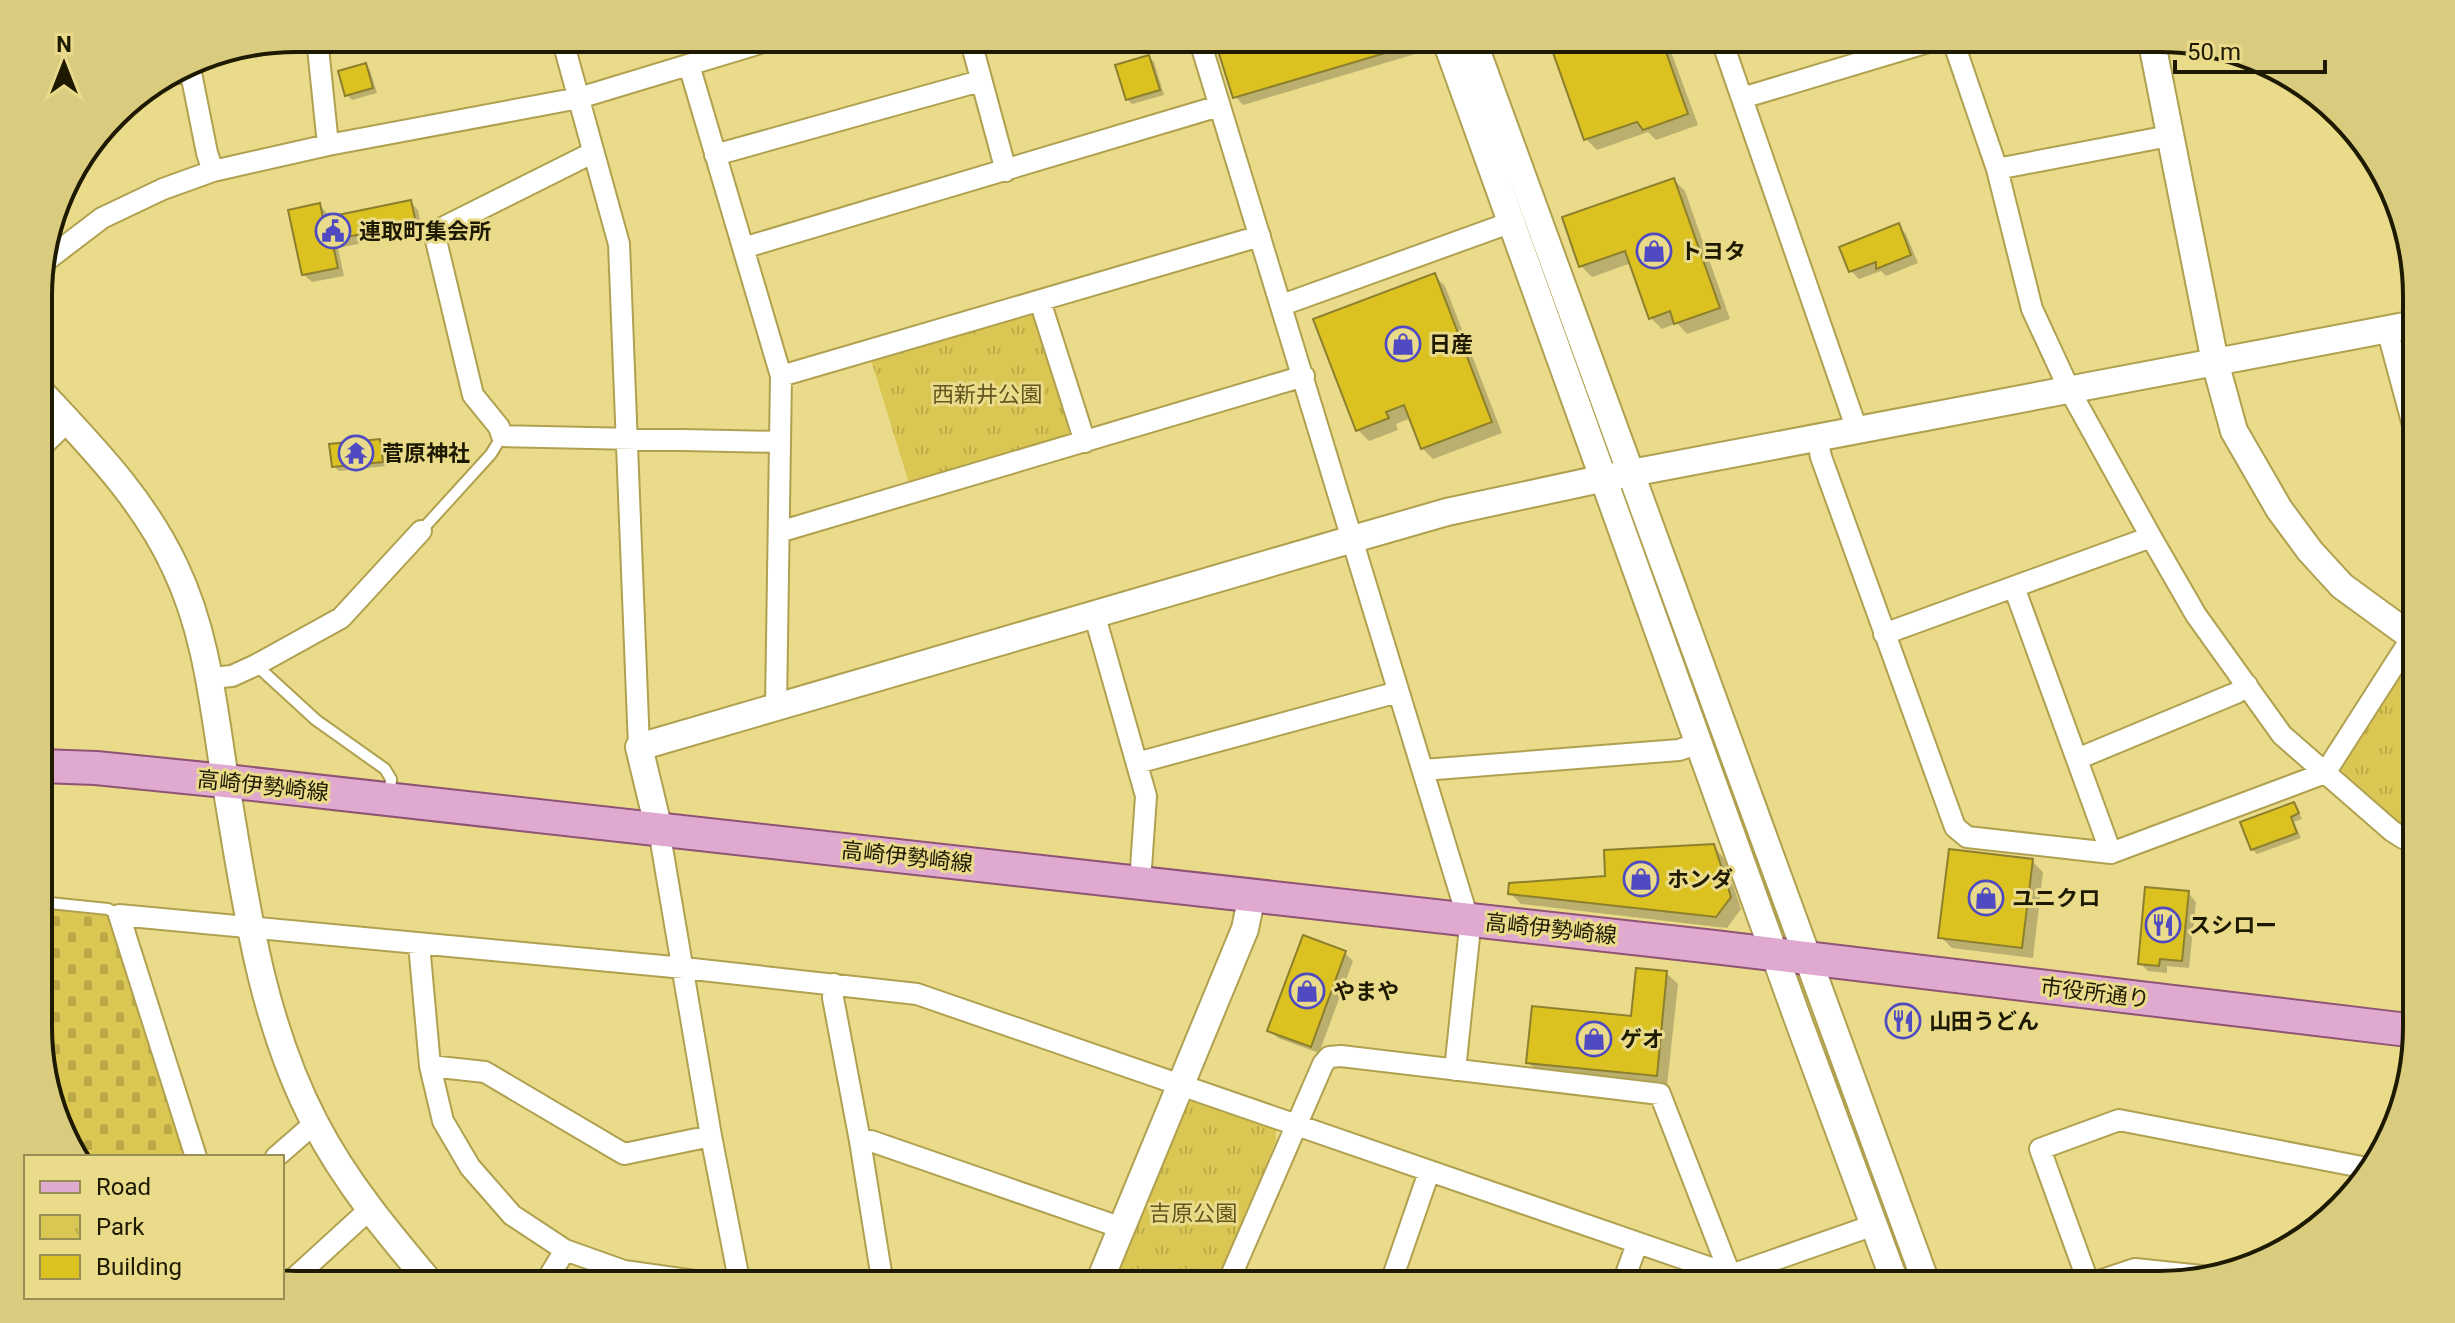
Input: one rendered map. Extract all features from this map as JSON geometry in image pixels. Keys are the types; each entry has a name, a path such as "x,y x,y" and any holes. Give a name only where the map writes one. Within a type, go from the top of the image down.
{"main road":[{"name":"高崎伊勢崎線","path":"52,766 225,781 1774,954"},
{"name":"市役所通り","path":"1774,954 2403,1029"}],"street":[{"path":"318,52 328,145"},
{"path":"566,52 619,244 639,747 659,830 737,1271"},
{"path":"56,253 102,218 163,189 213,171 328,145 579,98 731,52"},
{"path":"973,52 1006,171"},
{"path":"1203,52 1468,919 1455,1070"},
{"path":"1450,52 1512,222 1617,475 1808,958 1922,1270"},
{"path":"1477,52 1617,475 1699,743 1891,1270"},
{"path":"1726,52 1857,430"},
{"path":"1742,98 1895,52"},
{"path":"1957,52 1997,169 2032,309 2069,389 2151,537 2196,615 2282,735 2403,838"},
{"path":"2154,52 2215,362 2234,431 2279,509 2310,551 2342,586 2403,629"},
{"path":"689,65 781,376 776,708"},
{"path":"186,78 213,171"},
{"path":"715,155 980,81"},
{"path":"743,248 1219,106"},
{"path":"1997,169 2169,136"},
{"path":"592,153 434,232 473,395 499,427 502,436 780,442"},
{"path":"1282,305 1512,222"},
{"path":"781,376 1260,236"},
{"path":"1040,301 1085,442"},
{"path":"639,747 1447,512 1617,475 2403,326"},
{"path":"2387,329 2403,388"},
{"path":"779,532 1304,376"},
{"path":"53,405 132,494 157,532 189,600 210,678 249,925 260,977 286,1059 315,1123 370,1209 421,1271"},
{"path":"53,436 68,421"},
{"path":"1817,438 1821,457 1955,827 1967,837 2111,853 2325,773 2403,654"},
{"path":"210,678 232,676 341,618 421,531"},
{"path":"1884,634 2151,537"},
{"path":"2014,587 2111,853"},
{"path":"1094,613 1147,807 1140,882"},
{"path":"2077,759 2236,693 2247,685"},
{"path":"1137,763 1398,692"},
{"path":"1423,770 1679,750 1699,743"},
{"path":"1104,1271 1245,929 1252,895"},
{"path":"195,1155 119,915 684,968 917,994 1706,1270"},
{"path":"419,944 430,1066 443,1121 470,1167 512,1215 565,1250 624,1271"},
{"path":"834,984 833,998 881,1271"},
{"path":"1234,1271 1299,1126 1323,1064 1329,1057 1341,1056 1660,1094 1728,1270"},
{"path":"430,1066 485,1072 624,1154 711,1136"},
{"path":"2084,1270 2040,1149 2119,1120 2359,1166"},
{"path":"278,1155 315,1123"},
{"path":"860,1141 871,1141 1122,1228"},
{"path":"1395,1270 1429,1172"},
{"path":"302,1271 370,1209"},
{"path":"1751,1270 1874,1225"},
{"path":"1627,1270 1637,1244"},
{"path":"552,1271 565,1250"}],"lane":[{"path":"421,531 491,454 502,436"},
{"path":"256,665 316,720 385,769 391,779 390,800"},
{"path":"52,903 108,909 119,915"}],"green space":[{"name":"西新井公園","path":"1032,315 1040,320 1075,431 1072,436 909,483 871,360"},
{"path":"2403,665 2403,828 2337,771"},
{"path":"52,909 108,914 186,1155 88,1155 65,1106 54,1059"},
{"name":"吉原公園","path":"1193,1101 1276,1130 1276,1141 1223,1271 1116,1271 1186,1103"}],"building":[{"path":"1218,52 1389,52 1233,98"},
{"path":"1553,52 1666,52 1688,114 1643,130 1637,122 1584,140"},
{"path":"1149,55 1160,90 1126,100 1115,65"},
{"path":"366,63 373,88 345,96 338,71"},
{"path":"1674,178 1720,308 1674,324 1670,311 1649,319 1625,251 1579,267 1562,217"},
{"name":"連取町集会所","path":"411,200 416,223 332,240 338,268 302,275 288,210 320,203 323,218"},
{"path":"1899,223 1911,255 1876,269 1876,262 1849,272 1839,247"},
{"path":"1435,273 1492,422 1421,449 1404,405 1386,412 1389,418 1356,431 1313,319"},
{"name":"菅原神社","path":"380,439 383,462 332,467 329,444"},
{"path":"2294,802 2299,813 2291,817 2297,833 2251,850 2240,822"},
{"name":"ホンダ","path":"1714,844 1731,897 1716,917 1508,894 1509,883 1605,876 1604,850"},
{"name":"ユニクロ","path":"1949,849 2033,859 2022,948 1938,938"},
{"name":"スシロー","path":"2145,887 2189,891 2182,961 2160,959 2159,966 2138,964"},
{"name":"やまや","path":"1303,935 1346,951 1311,1047 1267,1031"},
{"name":"ゲオ","path":"1636,968 1667,971 1657,1076 1526,1063 1532,1006 1631,1016"}],"place":[{"name":"連取町集会所","path":"333,231"},
{"name":"トヨタ","path":"1654,251"},
{"name":"日産","path":"1403,344"},
{"name":"菅原神社","path":"356,453"},
{"name":"ホンダ","path":"1641,879"},
{"name":"ユニクロ","path":"1986,898"},
{"name":"スシロー","path":"2163,925"},
{"name":"やまや","path":"1307,991"},
{"name":"山田うどん","path":"1903,1021"},
{"name":"ゲオ","path":"1594,1039"}]}
